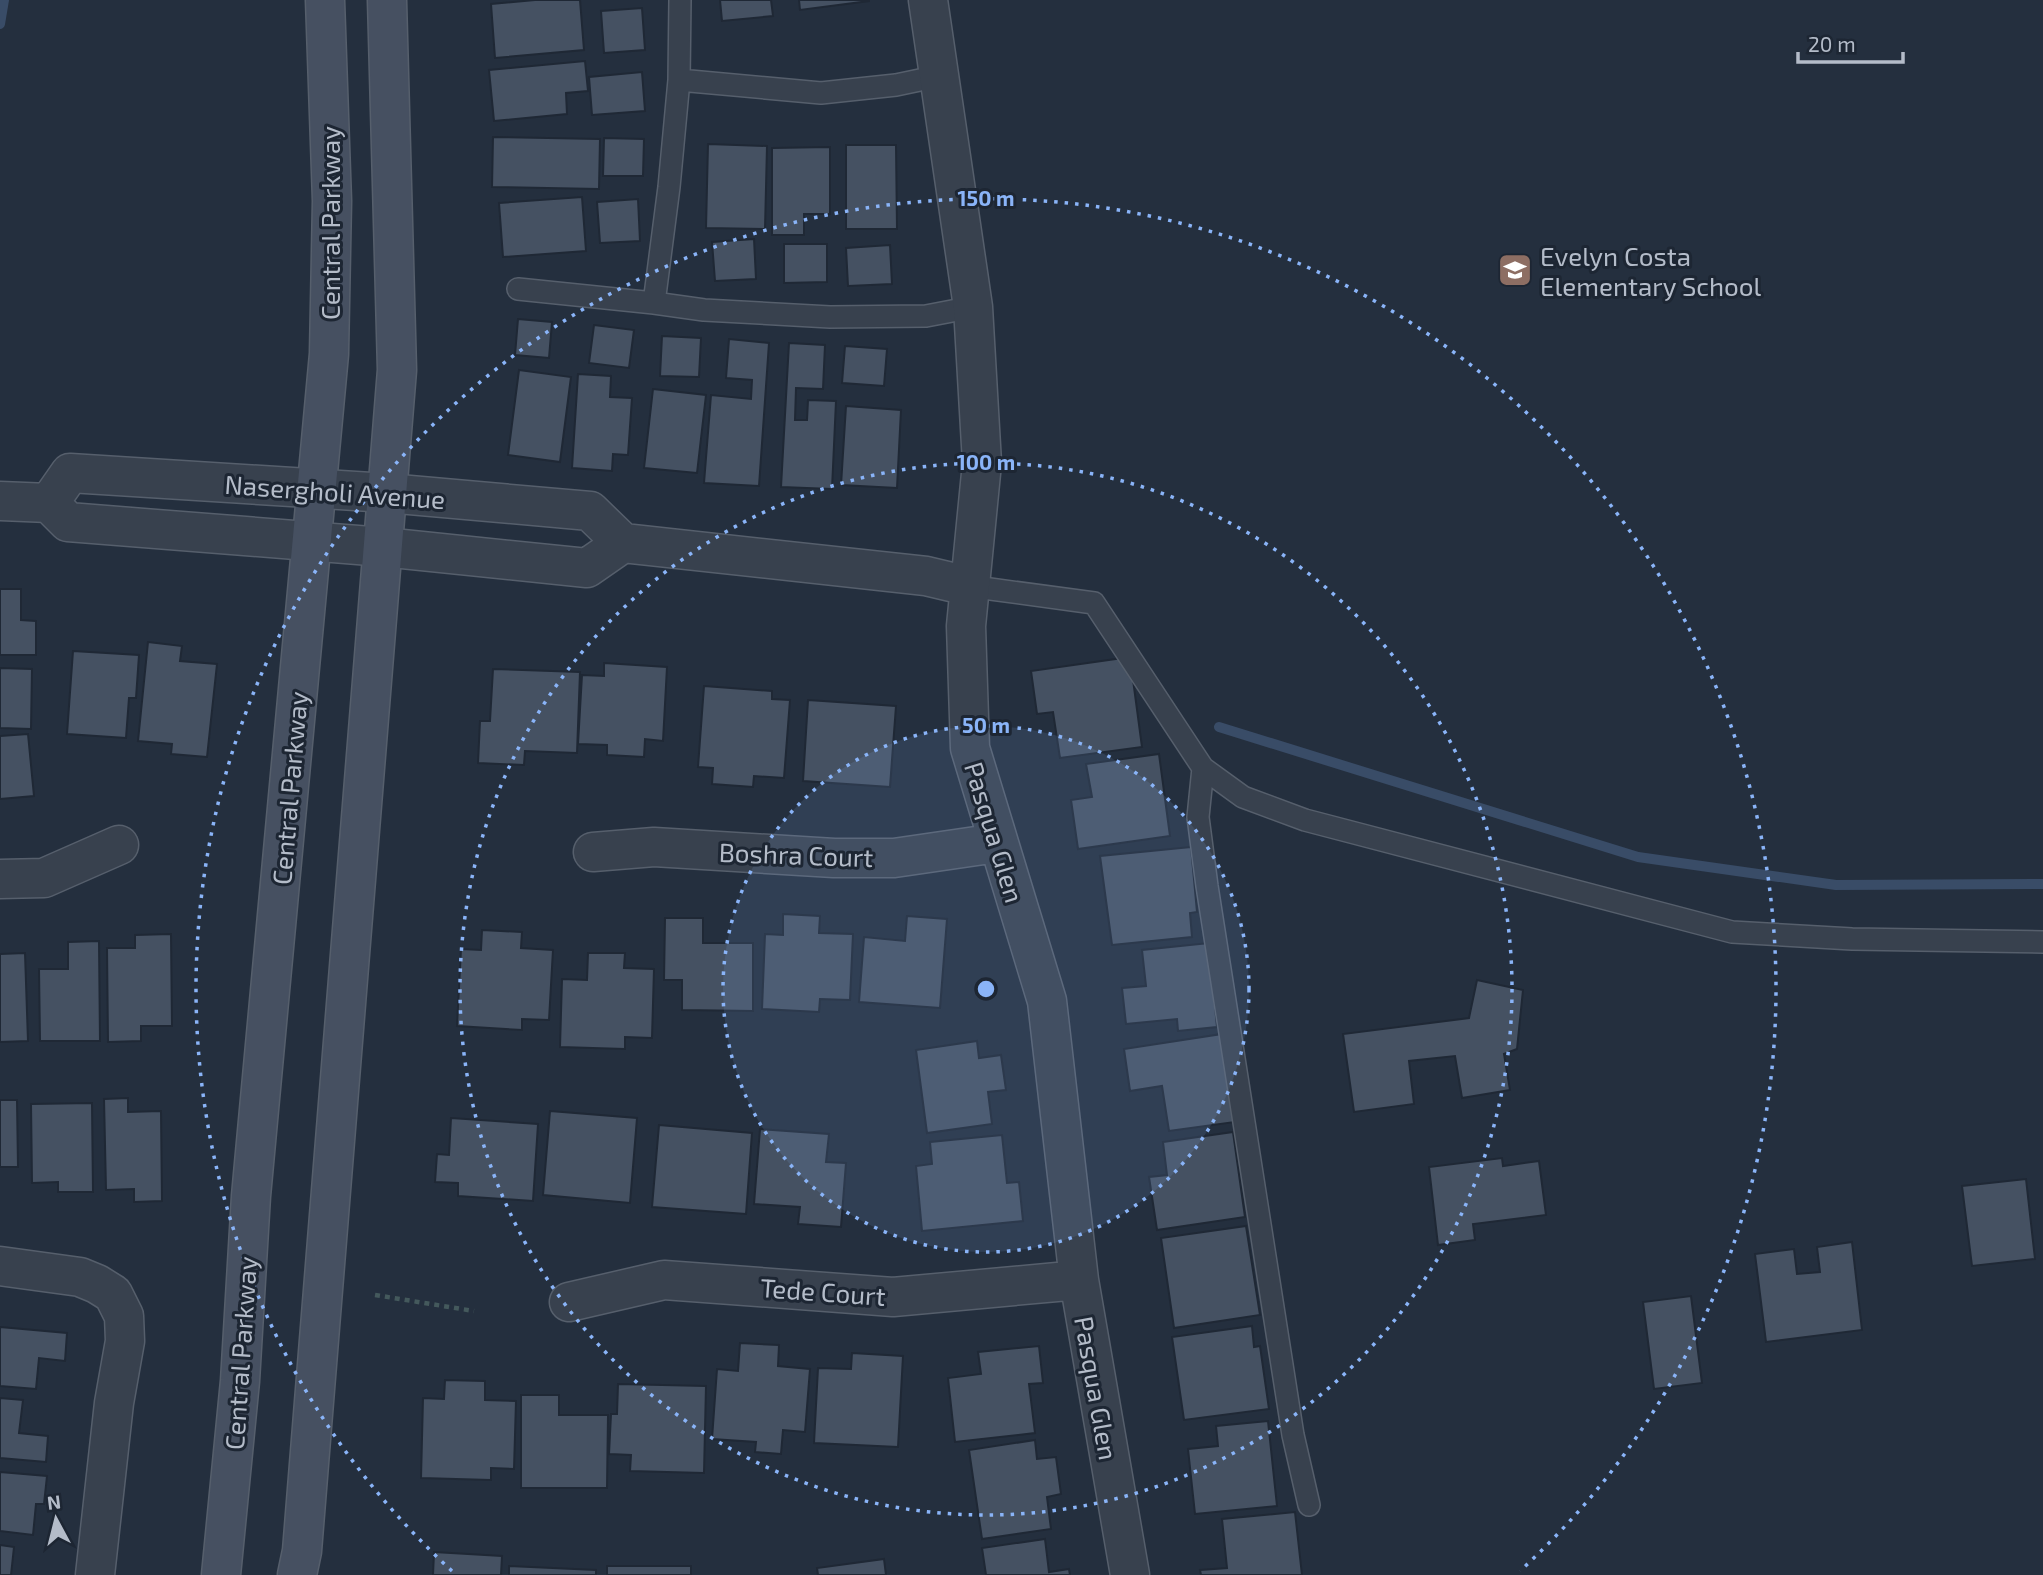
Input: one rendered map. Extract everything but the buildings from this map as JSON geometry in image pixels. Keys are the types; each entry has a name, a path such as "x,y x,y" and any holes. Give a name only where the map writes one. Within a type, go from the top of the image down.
{"main road":[{"name":"Central Parkway","path":"221,1575 240,1381 251,1196 329,354 332,201 325,0"},
{"path":"298,1575 397,370 387,0"}],"street":[{"name":"Pasqua Glen","path":"928,0 973,307 982,463 968,586 966,684 970,748 997,844 1047,1001 1079,1280 1129,1575"},
{"name":"Nasergholi Avenue","path":"70,473 387,493 590,511 623,543 587,568 383,547 68,522 50,503 70,473"},
{"path":"0,501 50,503"},
{"path":"623,543 926,576 968,586"},
{"name":"Boshra Court","path":"593,852 654,847 834,858 894,858 997,844"},
{"path":"0,878 44,878 119,845"},
{"path":"0,1266 80,1277 113,1294 124,1316 125,1341 114,1403 95,1575"},
{"name":"Tede Court","path":"569,1302 664,1280 893,1297 1079,1280"}],"lane":[{"path":"654,303 679,80 680,0"},
{"path":"679,80 821,93 896,85 939,76"},
{"path":"518,289 704,310 893,318 926,316 973,307"},
{"path":"968,586 1094,603 1203,768 1243,797 1305,820 1732,932 1866,939 2043,942"},
{"path":"1203,768 1198,817 1203,859 1293,1435 1309,1504"}],"path":[{"path":"375,1295 474,1311"}],"waterway":[{"path":"0,24 4,0"},
{"path":"1219,727 1638,857 1836,885 2043,884"}],"place":[{"name":"Evelyn Costa Elementary School","path":"1515,270"}]}
